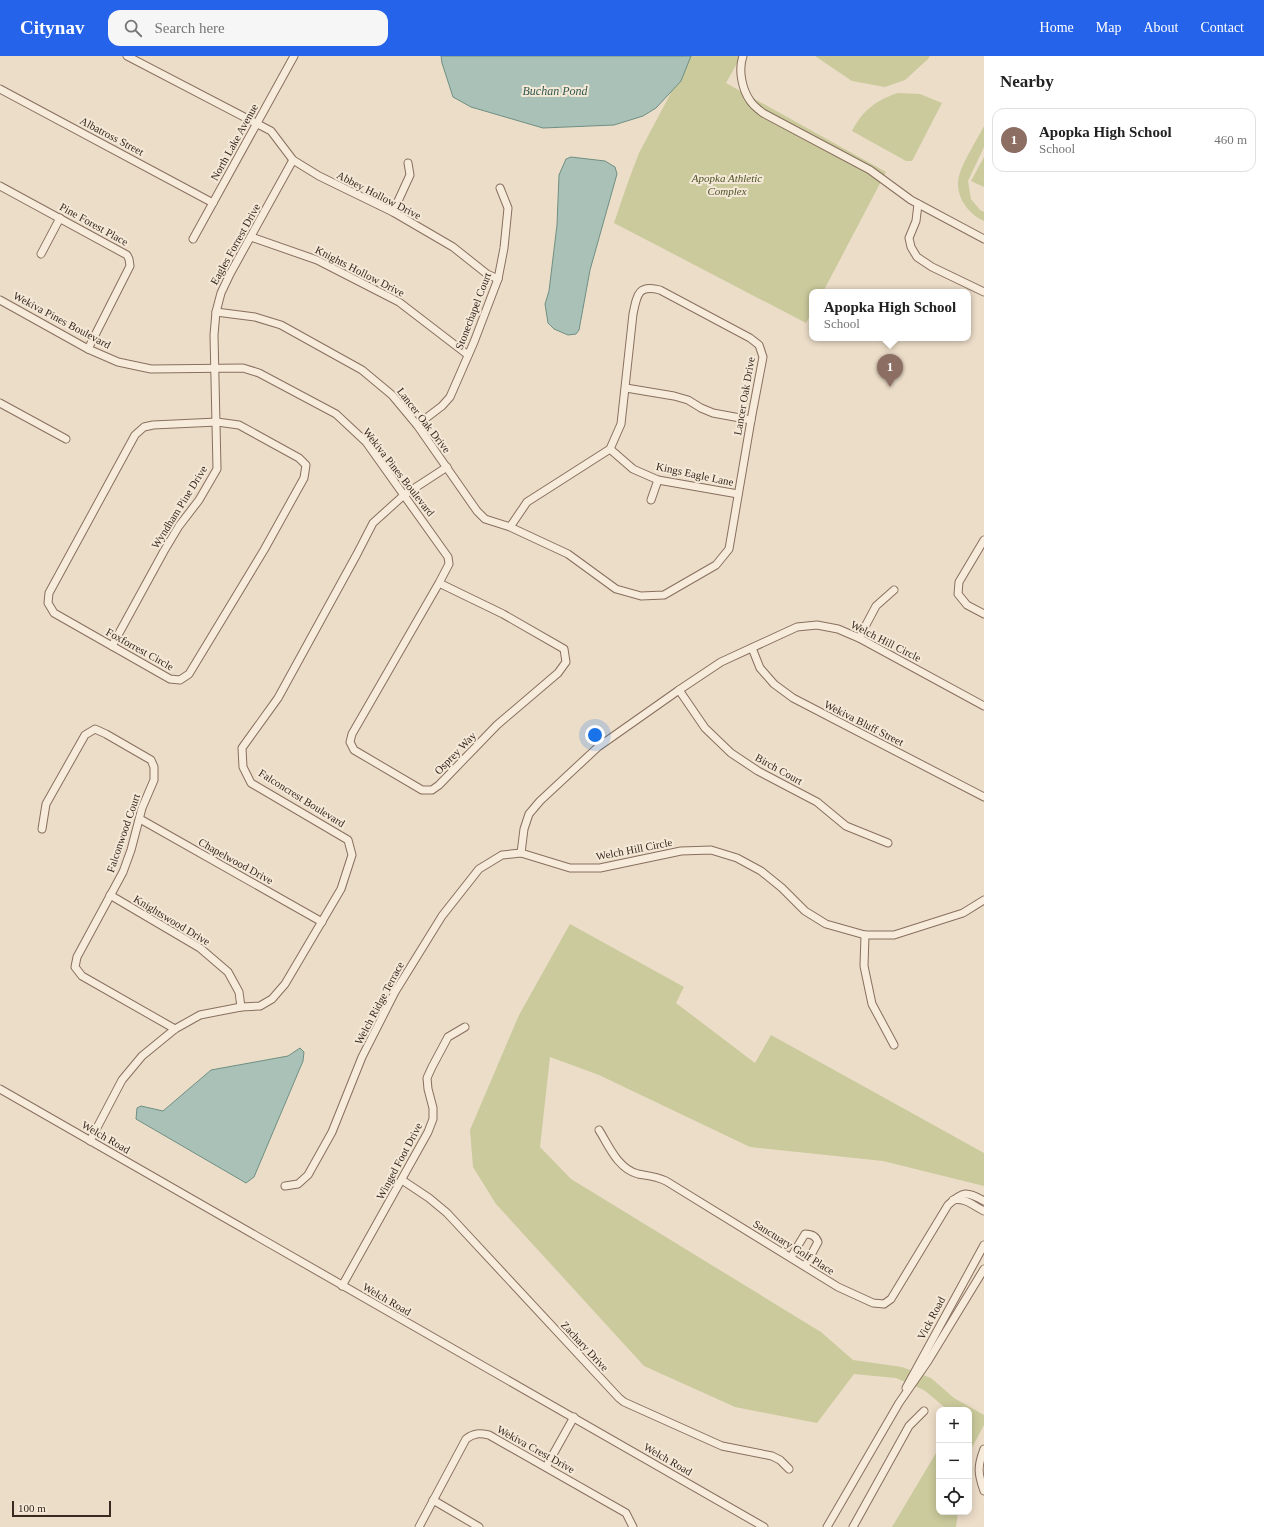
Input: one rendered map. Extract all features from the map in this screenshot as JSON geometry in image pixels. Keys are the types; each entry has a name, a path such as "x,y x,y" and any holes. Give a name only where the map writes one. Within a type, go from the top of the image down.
{"street":[{"name":"Abbey Hollow Drive","path":"128,56 271,131 293,160 319,176 392,212 453,247 487,274 498,279"},
{"name":"North Lake Avenue","path":"193,240 294,56"},
{"path":"743,56 740,64 742,84 751,101 763,113 870,170 918,204 984,239"},
{"name":"Albatross Street","path":"0,89 213,202"},
{"name":"Eagles Forrest Drive","path":"215,367 214,335 216,312 221,293 293,160"},
{"path":"392,212 410,175 408,164"},
{"name":"Pine Forest Place","path":"0,186 127,255 130,266 88,349"},
{"name":"Stonechapel Court","path":"417,424 442,406 450,397 490,304 498,279 504,248 508,208 500,188"},
{"path":"918,204 916,221 909,238 911,247 917,257 932,267 984,292"},
{"path":"41,254 60,218"},
{"name":"Knights Hollow Drive","path":"251,237 317,260 399,302 468,355"},
{"name":"Lancer Oak Drive","path":"216,312 255,317 281,325 362,370 392,395 417,424 477,511 485,519 510,527 568,554 616,589 641,596 664,595 716,565 729,549 763,357 759,345 750,338 660,290 650,287 642,290 636,299 633,314 621,424 610,449"},
{"name":"Wekiva Pines Boulevard","path":"0,300 88,349 118,362 151,369 215,367 243,368 259,373 336,414 366,442 430,529"},
{"name":"Wyndham Pine Drive","path":"112,646 164,551 179,526 199,500 217,469 215,367"},
{"path":"626,388 674,396 688,400 712,413 751,420"},
{"path":"0,403 66,439"},
{"name":"Foxforrest Circle","path":"217,422 239,426 299,458 306,465 304,478 264,550 189,674 180,680 170,679 54,613 48,603 49,593 135,435 144,427 153,425 217,422"},
{"path":"510,527 527,502 610,449"},
{"name":"Kings Eagle Lane","path":"610,449 633,469 658,480 738,494"},
{"name":"Falconcrest Boulevard","path":"90,1141 122,1080 142,1056 175,1029 200,1015 241,1007 260,1006 272,999 285,984 341,889 352,855 348,840 251,783 243,767 242,748 278,698 357,554 372,523 404,495 447,467"},
{"path":"651,500 658,480"},
{"name":"Osprey Way","path":"430,529 448,557 449,564 352,734 350,742 354,750 422,790 432,790 439,785 497,725 558,673 566,662 564,649 503,614 439,583"},
{"path":"984,540 959,582 958,594 967,605 984,614"},
{"path":"859,638 876,606 894,590"},
{"name":"Welch Hill Circle","path":"984,706 859,638 838,630 817,625 797,627 721,662 598,747 540,801 529,814 524,829 521,853 570,868 600,868 681,851 711,850 737,858 761,871 782,888 805,911 826,924 865,935 894,935 963,913 984,900"},
{"name":"Wekiva Bluff Street","path":"752,648 760,668 774,684 793,698 984,797"},
{"name":"Birch Court","path":"679,690 705,728 731,753 758,771 817,802 846,826 888,843"},
{"name":"Falconwood Court","path":"42,829 46,804 84,735 95,730 106,734 151,760 154,767 154,780 142,808 131,850 123,872 77,957 75,967 82,976 175,1029"},
{"name":"Chapelwood Drive","path":"140,819 322,922"},
{"name":"Welch Ridge Terrace","path":"285,1186 298,1184 308,1175 332,1132 362,1057 395,992 442,916 479,869 502,855 521,853"},
{"name":"Knightswood Drive","path":"110,896 200,948 228,972 238,992 241,1007"},
{"path":"865,935 864,966 872,1004 894,1045"},
{"name":"Winged Foot Drive","path":"342,1286 428,1132 433,1119 433,1108 428,1083 428,1078 432,1067 448,1037 465,1027"},
{"name":"Welch Road","path":"0,1089 764,1527"},
{"name":"Sanctuary Golf Place","path":"599,1130 619,1162 628,1170 666,1181 838,1287 873,1303 884,1304 891,1299 948,1204 952,1200"},
{"name":"Zachary Drive","path":"402,1180 448,1213 624,1402 722,1446 772,1456 780,1460 789,1469"},
{"path":"952,1200 965,1193 984,1201"},
{"path":"970,1204 974,1196"},
{"path":"952,1200 958,1199 984,1211"},
{"path":"791,1257 805,1234 810,1234 816,1238 818,1242 805,1266"},
{"name":"Vick Road","path":"899,1403 911,1377 984,1244"},
{"name":"Vick Road","path":"827,1527 899,1403 928,1361 984,1269"},
{"path":"853,1527 909,1426 924,1411"},
{"path":"546,1467 574,1417"},
{"name":"Wekiva Crest Drive","path":"419,1527 466,1439 473,1434 480,1433 489,1435 626,1513 633,1527"},
{"path":"984,1449 980,1459 979,1476 984,1492"},
{"path":"433,1500 479,1527"}],"green space":[{"name":"Apopka Athletic Complex","path":"677,56 741,56 726,83 886,172 825,289 809,289 809,318 806,323 614,223 639,153 683,70"},
{"path":"815,56 930,56 905,80 885,87 852,81"},
{"path":"898,93 920,94 942,103 912,161 906,161 852,131 860,118 870,107 883,99"},
{"path":"984,126 984,147 968,181 971,199 980,210 984,212 984,221 968,209 960,197 958,183 964,164"},
{"path":"984,157 984,187 971,181"},
{"path":"570,924 684,987 676,1003 755,1063 771,1035 984,1153 984,1186 883,1161 750,1147 599,1075 550,1057 540,1147 571,1179 821,1332 853,1360 902,1367 931,1378 954,1398 970,1407 944,1407 924,1390 896,1378 854,1374 817,1423 735,1407 644,1366 496,1204 473,1167 470,1130 519,1015"},
{"path":"972,1408 984,1415 984,1425 972,1447"},
{"path":"936,1453 936,1515 958,1515 956,1527 892,1527"}],"water":[{"name":"Buchan Pond","path":"441,56 691,56 681,81 656,108 643,116 614,125 543,128 471,107 453,97"},
{"path":"571,157 605,161 615,167 617,174 590,270 579,330 576,334 568,335 554,329 548,323 545,304 549,291 557,225 559,175 566,159"},
{"path":"300,1048 304,1052 303,1061 254,1177 246,1183 136,1119 137,1108 141,1106 163,1111 211,1070 288,1056"}],"place":[{"name":"Apopka High School","path":"890,387"}]}
